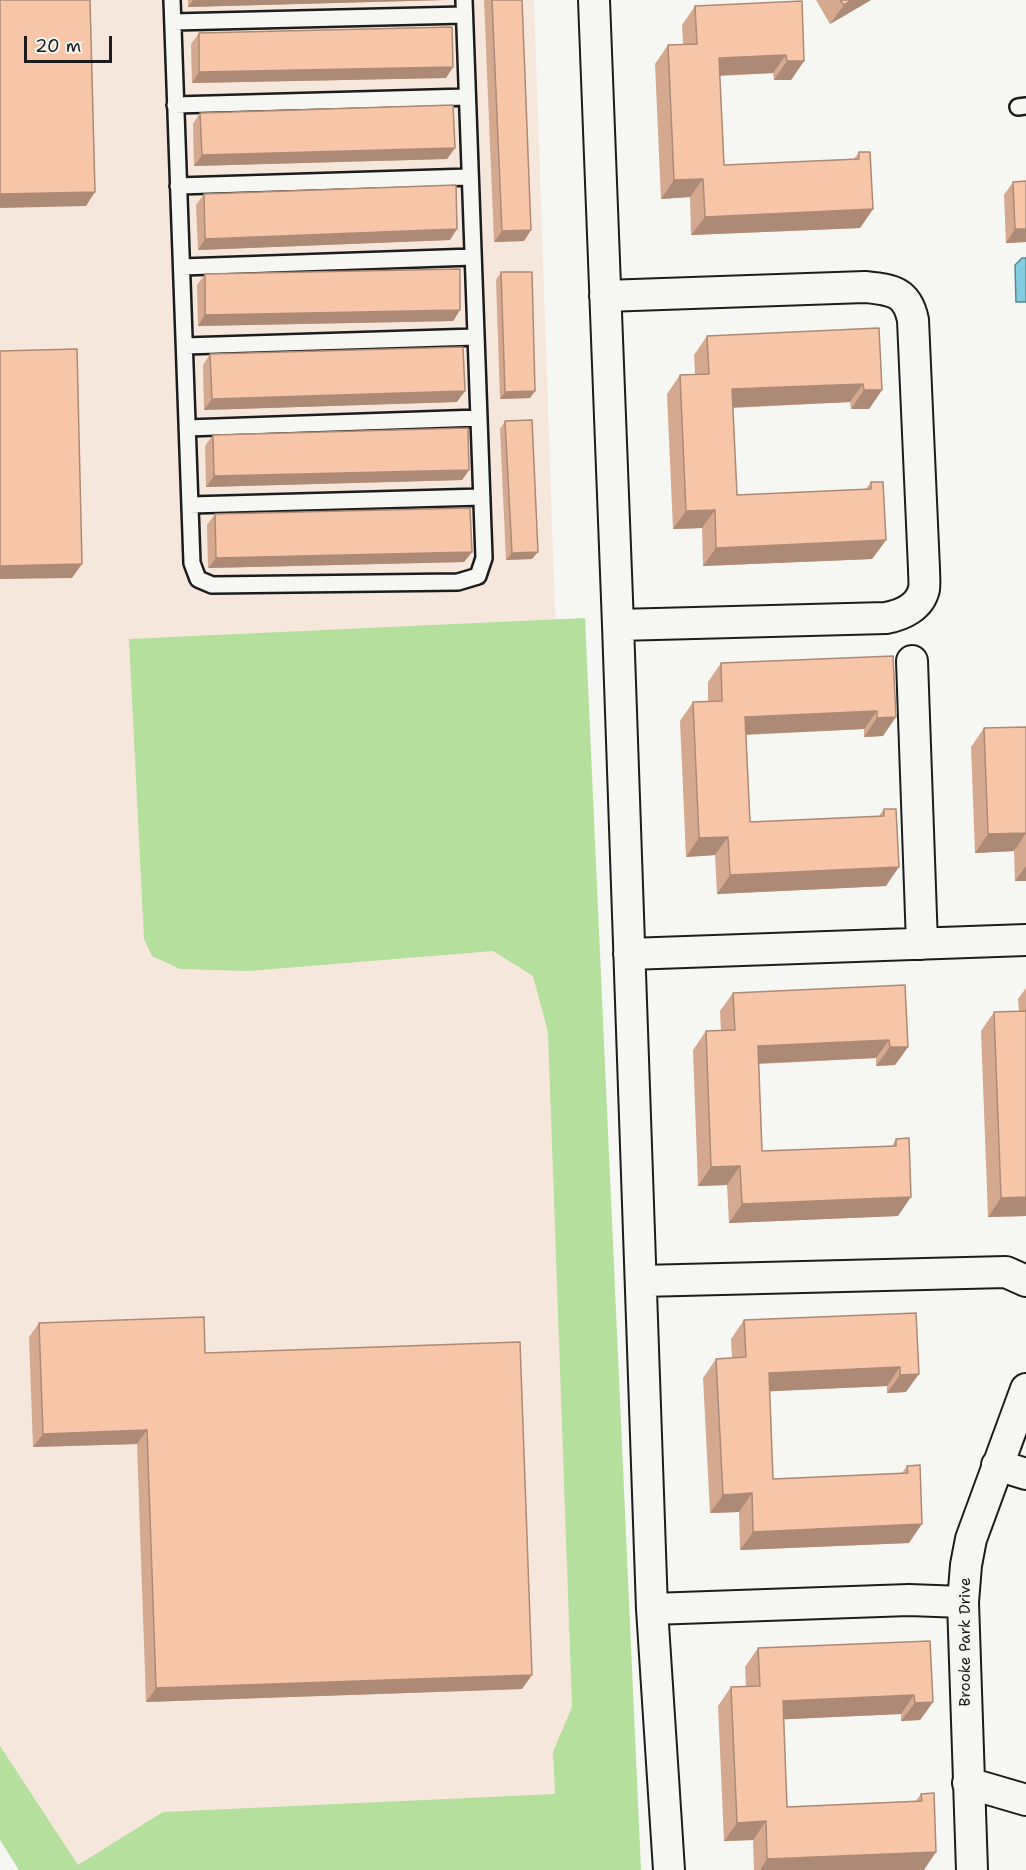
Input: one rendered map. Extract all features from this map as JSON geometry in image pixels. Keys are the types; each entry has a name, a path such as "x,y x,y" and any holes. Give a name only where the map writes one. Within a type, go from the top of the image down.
{"street":[{"path":"594,0 652,1608 669,1870"},
{"path":"605,296 865,287 898,293 910,309 913,320 923,557 924,590 918,602 908,611 896,616 875,619 618,625"},
{"path":"912,661 922,944"},
{"path":"629,954 1026,940"},
{"path":"641,1281 1006,1272 1026,1281"},
{"name":"Brooke Park Drive","path":"972,1870 963,1602 966,1564 971,1539 1026,1389"},
{"path":"997,1466 1026,1474"},
{"path":"652,1608 909,1600 963,1602"},
{"path":"968,1783 1026,1800"}],"lane":[{"path":"172,0 172,22 192,563 198,579 212,585 458,582 478,576 484,558 464,8 172,22"},
{"path":"176,105 467,97"},
{"path":"178,186 470,177"},
{"path":"182,267 473,257"},
{"path":"184,346 476,337"},
{"path":"187,428 479,418"},
{"path":"190,505 482,498"}],"shaded area":[{"path":"0,0 534,0 597,1828 147,1870 51,1870 0,1790"}],"green space":[{"path":"585,618 641,1870 19,1870 0,1840 0,1746 78,1865 163,1812 555,1794 553,1752 572,1707 548,1032 533,976 493,951 249,971 180,969 152,956 144,939 129,639"}],"water":[{"path":"1022,258 1026,258 1026,302 1016,302 1015,265"}],"building":[{"path":"0,0 90,0 95,192 0,194"},
{"path":"492,0 522,0 531,230 502,231"},
{"path":"840,0 852,0 844,5"},
{"path":"802,1 804,61 787,61 786,55 719,58 724,165 859,159 859,152 870,152 873,209 705,217 703,179 674,180 668,45 697,44 695,6"},
{"path":"452,27 453,67 199,72 199,33"},
{"path":"453,105 455,148 202,155 200,113"},
{"path":"1026,181 1026,229 1015,229 1013,182"},
{"path":"456,185 457,229 205,239 204,194"},
{"path":"460,269 460,310 205,315 205,274"},
{"path":"501,272 532,272 535,391 505,392"},
{"path":"879,328 882,390 864,390 863,384 732,389 737,495 871,489 871,482 883,482 886,540 716,548 715,510 686,511 680,375 709,374 707,336"},
{"path":"463,347 465,391 212,399 210,354"},
{"path":"77,349 82,564 0,566 0,351"},
{"path":"532,420 538,552 512,553 505,421"},
{"path":"468,428 469,470 214,476 213,435"},
{"path":"470,508 472,552 216,558 215,514"},
{"path":"893,656 896,717 877,718 877,711 745,717 750,822 884,816 884,809 896,809 899,867 730,875 728,837 699,838 693,702 722,701 721,663"},
{"path":"1026,727 1026,833 988,834 984,728"},
{"path":"905,985 908,1047 890,1047 889,1040 758,1046 762,1151 896,1146 896,1139 909,1138 911,1197 742,1204 740,1166 711,1167 706,1031 735,1030 733,993"},
{"path":"1026,1011 1026,1197 1001,1198 994,1012"},
{"path":"916,1313 919,1374 900,1375 900,1367 769,1373 773,1479 908,1473 907,1466 920,1465 922,1524 753,1532 752,1493 723,1495 716,1359 746,1357 744,1320"},
{"path":"204,1317 205,1353 520,1342 532,1675 156,1688 147,1430 43,1434 39,1323"},
{"path":"930,1641 933,1702 915,1703 914,1695 783,1701 787,1807 922,1801 921,1794 934,1793 936,1852 767,1859 766,1821 737,1823 731,1687 760,1686 758,1648"}]}
